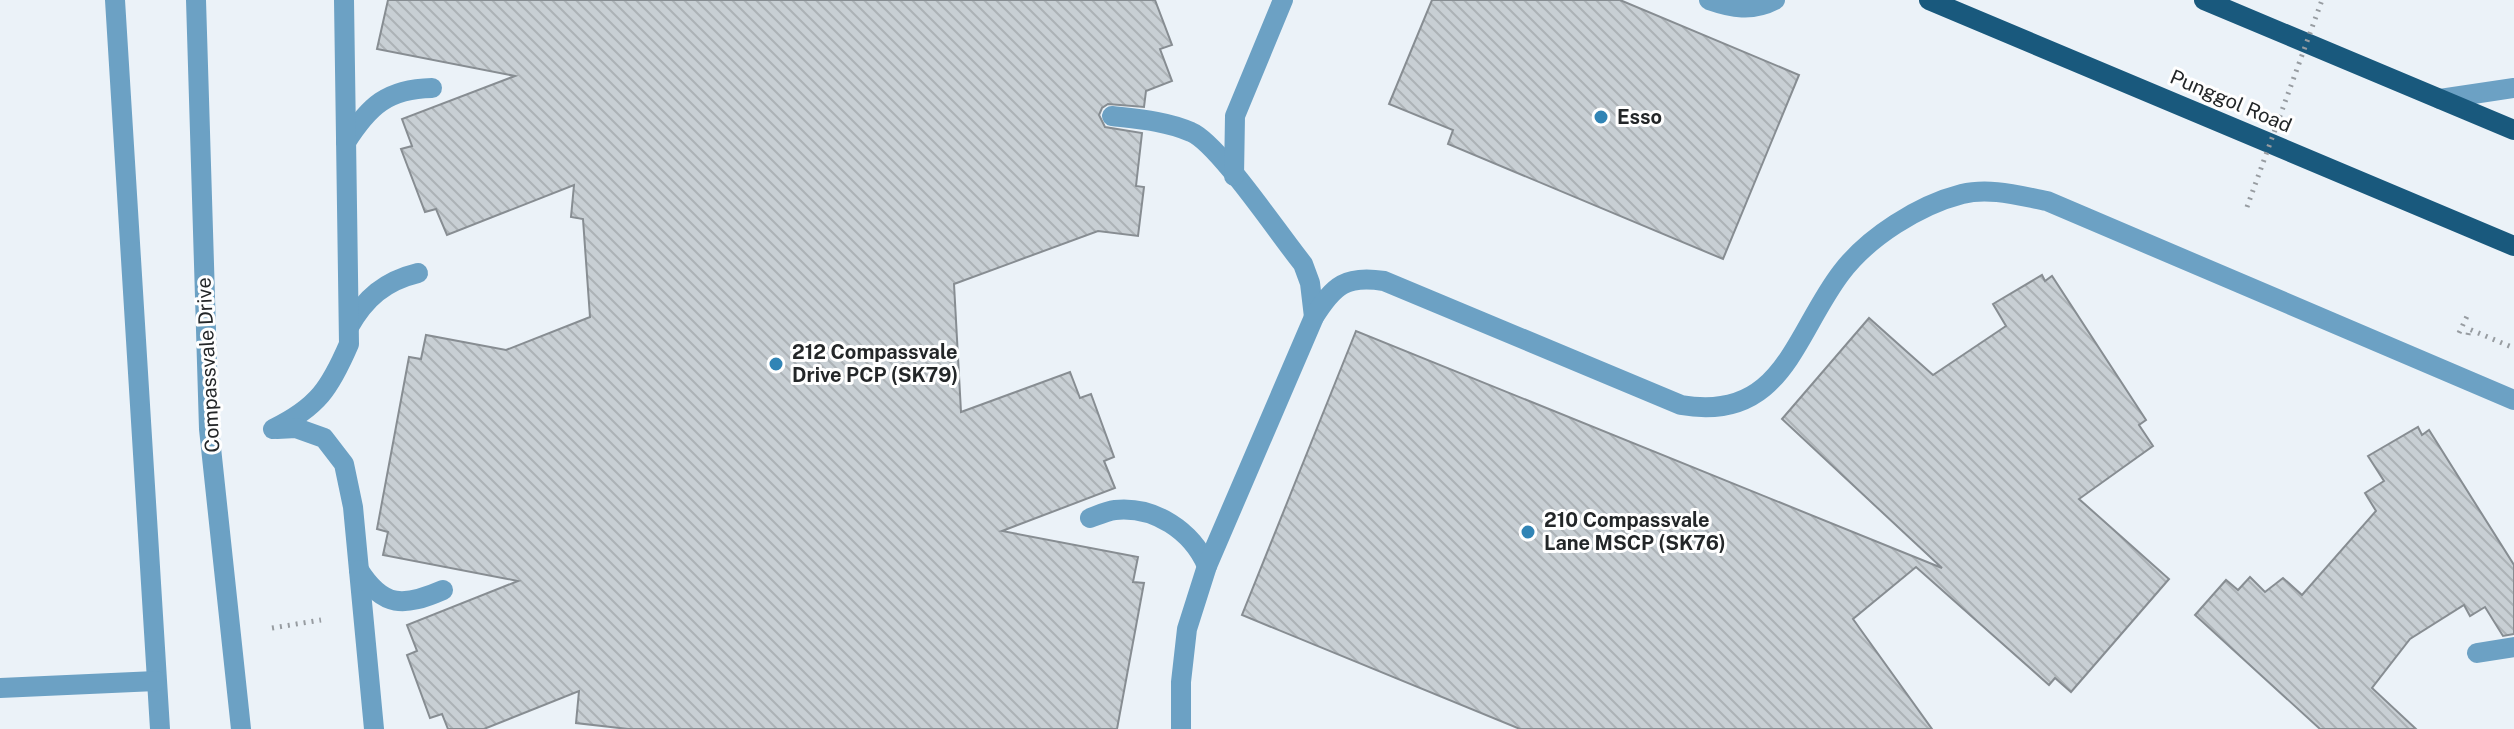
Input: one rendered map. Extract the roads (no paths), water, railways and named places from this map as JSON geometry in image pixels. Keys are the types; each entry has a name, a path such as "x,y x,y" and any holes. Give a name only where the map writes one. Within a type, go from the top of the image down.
{"main road":[{"name":"Punggol Road","path":"1929,0 2514,246"},
{"path":"2204,0 2514,130"}],"street":[{"path":"115,0 160,729"},
{"name":"Compassvale Drive","path":"196,0 209,429 241,729"},
{"path":"344,0 349,344 337,372 317,401 294,419 273,429 296,428 324,438 344,464 353,507 374,729"},
{"path":"1234,176 1235,116 1283,0"},
{"path":"1709,0 1732,9 1763,6 1775,0"},
{"path":"346,142 366,113 378,103 394,93 413,88 432,88"},
{"path":"2440,99 2514,88"},
{"path":"1112,116 1160,122 1194,133 1215,150 1303,264 1310,283 1314,317"},
{"path":"1181,729 1181,682 1187,629 1207,566 1314,317 1333,290 1348,281 1366,278 1384,281 1681,405 1701,409 1727,405 1749,397 1772,382 1790,361 1815,313 1841,273 1860,250 1894,224 1964,194 2004,193 2047,201 2514,400"},
{"path":"349,327 367,298 401,278 418,273"},
{"path":"1090,518 1114,510 1139,511 1165,521 1188,535 1200,549 1207,566"},
{"path":"359,570 371,589 387,600 406,603 443,590"},
{"path":"2477,653 2514,647"},
{"path":"0,688 156,681"}],"place":[{"name":"Esso","path":"1601,117"},
{"name":"212 Compassvale Drive PCP (SK79)","path":"776,364"},
{"name":"210 Compassvale Lane MSCP (SK76)","path":"1528,532"}]}
